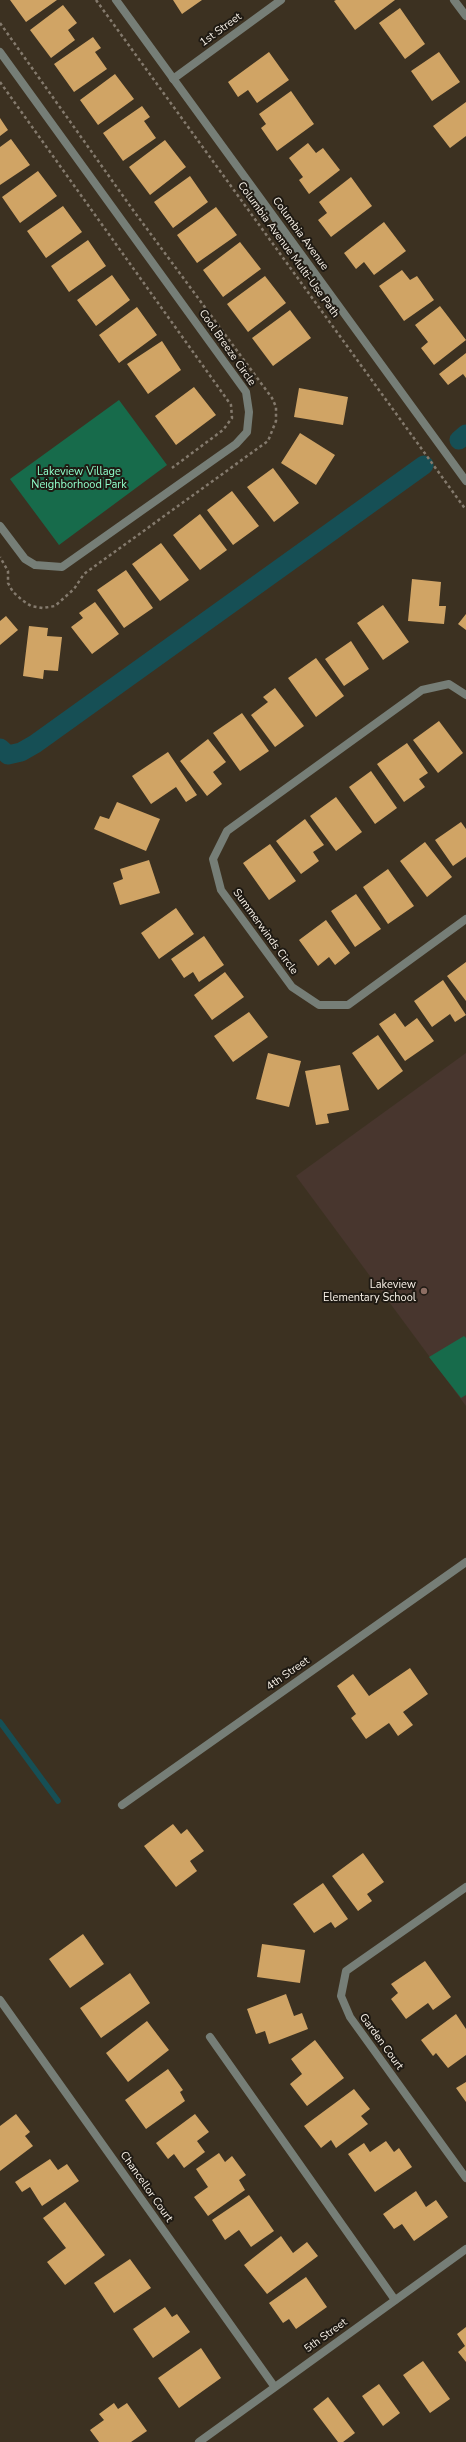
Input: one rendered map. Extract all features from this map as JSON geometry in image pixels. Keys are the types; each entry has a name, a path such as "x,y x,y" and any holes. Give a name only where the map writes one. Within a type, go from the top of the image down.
{"street":[{"name":"Columbia Avenue","path":"116,0 466,481"},
{"name":"1st Street","path":"173,79 281,0"},
{"path":"454,0 466,16"},
{"name":"Cool Breeze Circle","path":"0,52 246,392 249,412 247,432 236,444 62,567 35,565 25,559 0,526"},
{"name":"Summerwinds Circle","path":"466,695 449,684 422,690 227,831 213,859 221,890 233,907 292,987 319,1005 348,1005 466,919"},
{"name":"4th Street","path":"122,1805 466,1562"},
{"name":"Garden Court","path":"466,1887 346,1971 341,1996 350,2017 466,2178"},
{"name":"Chancellor Court","path":"0,2000 274,2386"},
{"path":"210,2037 395,2300"},
{"name":"5th Street","path":"199,2442 274,2386 466,2249"}],"path":[{"name":"Columbia Avenue Multi-Use Path","path":"96,0 466,510"},
{"path":"0,23 136,213 272,398 276,407 276,421 268,441 84,574 74,589 55,606 43,608 31,606 17,596 8,583 8,571 0,557"},
{"path":"0,82 231,405 232,418 223,430 172,468"}],"shaded area":[{"name":"Lakeview Elementary School","path":"466,1053 466,1406 296,1176"}],"green space":[{"name":"Lakeview Village Neighborhood Park","path":"119,400 167,465 59,545 10,479"},
{"path":"464,1336 466,1338 466,1395 461,1398 429,1357"}],"building":[{"path":"10,0 57,0 26,22"},
{"path":"173,0 202,0 182,14"},
{"path":"395,0 355,30 334,1"},
{"path":"63,5 77,23 68,30 75,40 51,58 30,30"},
{"path":"400,8 425,44 405,59 379,23"},
{"path":"93,37 101,48 95,52 107,69 74,92 54,64"},
{"path":"269,52 289,80 257,103 248,90 238,97 228,82"},
{"path":"439,52 460,82 432,101 411,71"},
{"path":"115,74 134,99 98,125 80,100"},
{"path":"291,91 314,124 277,151 261,128 266,124 259,114"},
{"path":"466,102 466,136 450,148 433,126"},
{"path":"142,106 150,117 144,121 156,138 123,161 103,133"},
{"path":"0,118 8,130 0,136"},
{"path":"11,139 30,165 0,185 0,147"},
{"path":"165,140 186,167 150,195 129,167"},
{"path":"308,143 316,153 323,148 340,170 309,194 299,180 303,177 289,158"},
{"path":"38,171 57,196 20,223 2,197"},
{"path":"190,176 208,202 173,228 154,202"},
{"path":"351,177 372,206 331,237 318,220 327,213 319,202"},
{"path":"63,206 82,232 46,258 27,231"},
{"path":"216,207 237,235 197,263 177,235"},
{"path":"384,222 406,251 374,275 364,262 356,269 344,253"},
{"path":"88,240 106,266 69,292 51,266"},
{"path":"240,242 261,269 223,297 203,270"},
{"path":"402,270 410,280 417,276 434,300 404,321 379,286"},
{"path":"112,275 130,300 96,326 77,300"},
{"path":"265,276 286,303 248,332 227,304"},
{"path":"440,306 466,340 434,365 421,348 428,342 415,325"},
{"path":"137,307 157,335 119,363 99,335"},
{"path":"290,310 311,338 273,366 252,338"},
{"path":"162,341 181,370 148,394 127,364"},
{"path":"466,353 466,378 463,374 448,385 439,374"},
{"path":"194,387 216,415 176,445 155,416"},
{"path":"299,388 348,397 343,425 294,417"},
{"path":"300,433 335,455 316,485 281,463"},
{"path":"273,468 299,503 274,522 247,487"},
{"path":"232,491 259,526 233,545 207,510"},
{"path":"200,514 227,550 200,570 173,535"},
{"path":"161,543 189,580 160,601 132,564"},
{"path":"126,570 153,608 124,628 97,590"},
{"path":"412,579 441,582 439,606 446,606 444,624 408,621"},
{"path":"95,602 119,634 92,654 71,627 83,618 79,613"},
{"path":"383,605 409,642 383,660 357,623"},
{"path":"466,614 466,630 458,624"},
{"path":"6,616 18,630 0,645 0,621"},
{"path":"29,626 48,628 47,636 62,637 58,671 44,670 43,679 23,676"},
{"path":"351,641 369,669 344,686 325,659"},
{"path":"316,658 344,696 316,717 288,678"},
{"path":"275,688 304,726 275,747 251,715 268,702 263,697"},
{"path":"242,713 269,751 240,771 213,733"},
{"path":"439,721 463,753 438,773 413,740"},
{"path":"208,739 226,762 213,772 222,784 207,796 180,761"},
{"path":"407,743 428,773 419,779 425,787 404,802 377,764"},
{"path":"168,752 197,795 186,802 176,787 151,804 132,776"},
{"path":"371,771 397,808 375,824 349,787"},
{"path":"336,797 362,832 336,851 310,816"},
{"path":"117,802 160,819 146,851 94,829 100,816 109,819"},
{"path":"305,819 324,845 313,852 319,861 301,874 276,841"},
{"path":"461,822 466,829 466,857 453,866 435,840"},
{"path":"425,842 452,877 427,897 400,861"},
{"path":"270,844 296,881 269,900 243,863"},
{"path":"149,860 160,893 120,905 113,883 123,879 120,869"},
{"path":"388,869 414,906 388,924 363,887"},
{"path":"356,894 381,929 355,947 331,911"},
{"path":"176,908 194,934 159,959 141,933"},
{"path":"326,920 350,953 335,965 329,957 318,966 299,940"},
{"path":"204,936 224,965 199,982 193,972 184,978 171,959"},
{"path":"466,962 466,1001 447,976"},
{"path":"225,972 244,997 212,1020 194,995"},
{"path":"443,980 466,1015 455,1022 450,1014 432,1027 414,1001"},
{"path":"249,1012 268,1037 233,1062 214,1036"},
{"path":"395,1013 405,1027 417,1018 434,1041 405,1061 379,1024"},
{"path":"378,1035 403,1071 378,1090 352,1053"},
{"path":"268,1053 301,1061 289,1107 256,1099"},
{"path":"340,1065 349,1110 327,1114 329,1123 316,1125 305,1071"},
{"path":"410,1668 428,1694 403,1712 413,1725 398,1736 389,1723 366,1739 351,1718 356,1714 337,1686 353,1674 369,1696"},
{"path":"173,1824 181,1834 187,1829 204,1851 190,1861 197,1871 176,1887 144,1846"},
{"path":"363,1853 384,1882 367,1894 372,1901 358,1911 332,1876"},
{"path":"323,1883 348,1919 335,1928 331,1922 314,1933 293,1904"},
{"path":"83,1934 104,1964 70,1988 49,1959"},
{"path":"262,1944 305,1950 300,1983 257,1977"},
{"path":"425,1961 451,1997 433,2010 428,2003 406,2019 391,1999 398,1993 391,1984"},
{"path":"130,1973 150,2003 101,2038 80,2008"},
{"path":"286,1994 294,2016 302,2013 308,2029 269,2044 265,2031 256,2034 247,2009"},
{"path":"456,2014 466,2029 466,2055 448,2068 436,2053 433,2056 421,2040"},
{"path":"147,2021 169,2050 128,2082 106,2053"},
{"path":"315,2040 344,2078 307,2106 290,2084 302,2074 291,2059"},
{"path":"168,2069 183,2090 180,2092 185,2101 146,2129 125,2100"},
{"path":"466,2082 466,2102 456,2088"},
{"path":"354,2089 370,2109 361,2116 368,2124 336,2148 331,2140 321,2148 304,2126"},
{"path":"16,2114 30,2132 25,2136 33,2146 0,2171 0,2126"},
{"path":"195,2114 209,2132 197,2141 205,2152 184,2168 174,2154 168,2159 156,2143"},
{"path":"386,2141 394,2152 399,2148 412,2167 375,2192 348,2154 364,2143 370,2152"},
{"path":"219,2153 225,2162 232,2156 246,2175 239,2180 245,2190 208,2216 194,2197 208,2187 196,2169"},
{"path":"50,2159 58,2170 67,2164 79,2181 42,2206 30,2187 22,2192 15,2182"},
{"path":"416,2191 426,2207 436,2200 448,2217 414,2241 402,2224 394,2229 383,2214"},
{"path":"249,2195 274,2231 251,2247 239,2230 225,2240 212,2220"},
{"path":"65,2202 105,2255 65,2285 47,2262 66,2248 43,2218"},
{"path":"281,2236 293,2253 307,2242 318,2256 267,2294 244,2265"},
{"path":"130,2259 151,2288 114,2313 94,2283"},
{"path":"306,2277 327,2307 296,2329 289,2319 283,2323 269,2303"},
{"path":"165,2307 172,2317 177,2314 190,2332 153,2358 133,2329"},
{"path":"466,2327 466,2362 458,2352 465,2346 457,2334"},
{"path":"201,2348 221,2378 179,2408 158,2378"},
{"path":"423,2361 450,2399 430,2413 403,2375"},
{"path":"379,2384 400,2413 383,2426 362,2396"},
{"path":"328,2397 355,2433 343,2442 338,2442 313,2409"},
{"path":"114,2403 118,2409 127,2403 147,2431 131,2442 99,2442 90,2430 104,2420 99,2414"}],"waterway":[{"path":"459,440 466,434"},
{"path":"0,748 8,755 21,752 35,744 424,465"},
{"path":"0,1722 58,1801"}],"place":[{"name":"Lakeview Elementary School","path":"424,1291"}]}
